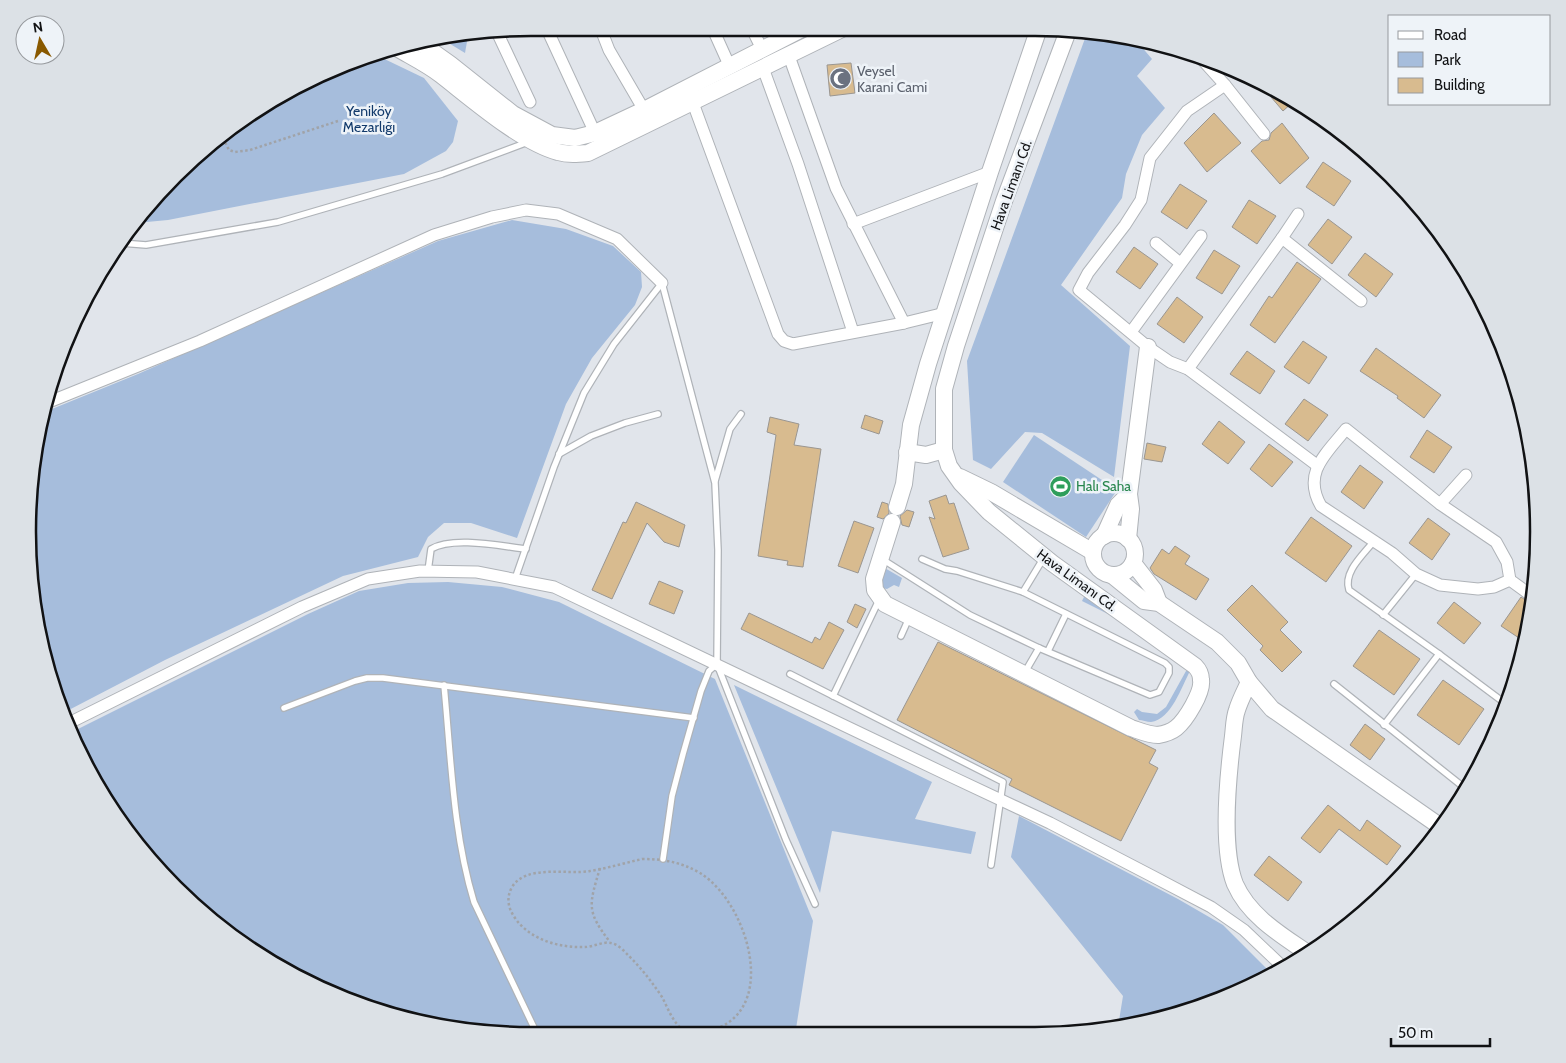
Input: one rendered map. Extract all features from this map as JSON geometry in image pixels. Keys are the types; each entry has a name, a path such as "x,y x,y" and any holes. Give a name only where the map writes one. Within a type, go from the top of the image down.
{"street":[{"path":"550,36 595,133"},
{"path":"603,36 609,50 644,110"},
{"path":"716,36 730,67"},
{"path":"755,36 763,50"},
{"path":"427,48 513,114 552,135 575,138 595,133 644,110 788,36"},
{"path":"404,53 438,73 532,141 558,152 573,155 588,153 830,36"},
{"name":"Hava Limanı Cd.","path":"1036,36 990,172 910,425 904,484 874,579 875,590 885,604 1131,728 1148,734 1158,735 1178,726 1190,710 1200,689 1202,681 1200,672 1195,666 1044,557 989,512 954,474 949,466 944,450 944,389 956,346 1004,202 1066,37"},
{"path":"499,37 530,102"},
{"path":"789,56 836,188 904,323"},
{"path":"762,68 798,164 853,332"},
{"path":"1211,69 1264,134"},
{"path":"1225,85 1188,111 1150,158 1141,200 1125,225 1088,273 1079,290 1148,347 1170,362 1188,369 1318,466"},
{"path":"693,103 778,334 784,341 793,344 904,323 945,312"},
{"path":"854,224 990,172"},
{"path":"54,400 200,341 434,235 492,217 526,210 558,214 617,239 662,284"},
{"path":"1188,369 1298,214"},
{"path":"1131,332 1201,236"},
{"path":"1282,238 1361,301"},
{"path":"1156,243 1180,263"},
{"path":"1128,539 1131,509 1129,494 1148,347"},
{"path":"1510,580 1494,587 1478,589 1440,585 1416,574 1392,553 1321,506 1315,495 1313,483 1318,466 1346,429 1440,504 1496,542 1508,562 1510,580 1526,592"},
{"path":"907,452 926,455 944,450"},
{"path":"954,474 991,492 1094,552"},
{"path":"1440,504 1466,475"},
{"path":"1129,494 1118,505 1104,536 1095,546 1094,558 1100,570 1112,575 1144,601 1159,603 1217,642 1238,663 1249,682 1272,709 1435,823"},
{"path":"1104,536 1116,534 1128,539 1135,550 1133,563 1124,572 1112,575"},
{"path":"1133,563 1154,590 1159,603"},
{"path":"74,721 302,607 368,579 428,571 477,572 515,579 554,587 1050,823 1211,907 1244,930 1278,962"},
{"path":"1249,682 1236,710 1230,760 1227,822 1228,857 1236,885 1253,912 1279,934 1301,949"}],"lane":[{"path":"129,244 146,245 278,222 442,174 532,141"},
{"path":"515,579 560,454 589,384 614,344 662,284"},
{"path":"662,284 715,483 718,550 717,664 786,840 815,904"},
{"path":"560,454 591,436 625,423 658,414"},
{"path":"715,483 730,429 740,414"},
{"path":"1374,541 1350,572 1347,586 1349,590 1500,699"},
{"path":"428,571 431,549 440,544 458,542 526,549"},
{"path":"1023,592 1044,557"},
{"path":"880,558 970,615 1039,648 1150,695 1159,692 1169,673 1169,667 1165,663 1023,592 945,569 922,559"},
{"path":"1383,615 1416,574"},
{"path":"833,696 880,598"},
{"path":"1048,651 1066,614"},
{"path":"901,636 910,616"},
{"path":"1024,674 1039,648"},
{"path":"1384,725 1439,654"},
{"path":"663,859 672,796 701,691 709,671 717,664"},
{"path":"790,674 1003,782 991,864"},
{"path":"284,708 367,678 383,678 694,718"},
{"path":"1334,684 1460,784"},
{"path":"444,685 460,843 467,879 474,902 534,1027"}],"path":[{"path":"225,143 228,150 235,152 250,150 338,121"},
{"path":"610,942 586,947 558,945 538,938 518,922 510,910 508,897 513,885 527,875 542,872 590,871 642,859 663,859 683,865 701,874 726,898 743,928 750,952 751,978 748,997 738,1014 720,1027"},
{"path":"600,868 592,905 593,915 598,927 610,942 619,947 643,970 675,1022 680,1027"}],"green space":[{"path":"1085,39 1143,49 1152,59 1137,76 1165,108 1142,135 1126,174 1122,198 1061,285 1130,346 1114,477 1042,433 1025,432 991,469 973,460 967,361"},
{"path":"467,40 465,53 449,43"},
{"name":"Yeniköy Mezarlığı","path":"384,59 424,78 458,121 453,142 446,151 404,174 168,220 145,222 181,181 230,139 256,120 312,87 372,63"},
{"path":"512,220 566,229 613,246 641,272 642,287 635,305 592,358 566,404 517,538 471,523 444,523 428,537 418,557 343,576 165,660 70,710 53,660 40,596 37,564 37,499 40,467 52,409 138,374 438,241"},
{"name":"Halı Saha","path":"1034,435 1117,490 1086,537 1003,482"},
{"path":"883,567 902,578 899,587 894,585 887,589 882,588"},
{"path":"448,582 502,587 559,602 715,679 813,921 796,1027 499,1026 467,1023 403,1010 342,989 312,976 256,943 205,904 159,858 120,807 87,751 78,729 308,614 359,591 408,583"},
{"path":"1085,595 1114,617 1082,601"},
{"path":"1186,671 1190,671 1170,709 1158,720 1151,722 1139,720 1134,712 1137,709 1142,712 1157,714 1166,707"},
{"path":"734,685 932,782 915,819 976,832 971,854 832,831 820,893"},
{"path":"1019,816 1178,899 1223,925 1267,969 1224,989 1194,1000 1163,1010 1119,1019 1123,996 1011,857"}],"building":[{"name":"Veysel Karani Cami","path":"851,63 855,93 830,96 827,65"},
{"path":"1270,96 1288,107 1283,111"},
{"path":"1214,113 1241,143 1207,172 1184,143"},
{"path":"1282,123 1309,158 1280,184 1251,151 1262,141 1269,140 1271,133"},
{"path":"1323,162 1351,181 1334,206 1306,187"},
{"path":"1180,184 1207,201 1187,229 1161,212"},
{"path":"1249,200 1276,216 1257,244 1232,227"},
{"path":"1328,219 1352,237 1332,264 1308,245"},
{"path":"1134,247 1158,264 1140,289 1116,272"},
{"path":"1214,250 1240,266 1222,294 1196,278"},
{"path":"1365,253 1393,274 1376,297 1348,275"},
{"path":"1297,262 1321,279 1275,343 1250,325 1269,296 1272,298"},
{"path":"1177,297 1203,317 1184,343 1157,324"},
{"path":"1303,341 1327,357 1309,384 1284,367"},
{"path":"1376,348 1441,395 1424,418 1397,398 1398,396 1360,371"},
{"path":"1247,351 1275,371 1260,394 1230,374"},
{"path":"1304,399 1328,415 1308,441 1285,424"},
{"path":"865,415 883,421 879,434 861,428"},
{"path":"770,417 799,424 794,445 821,449 803,567 787,565 788,561 758,556 776,435 767,432"},
{"path":"1219,421 1245,442 1228,464 1202,444"},
{"path":"1427,430 1452,447 1434,473 1410,457"},
{"path":"1147,443 1166,447 1162,462 1144,459"},
{"path":"1269,444 1293,462 1272,487 1250,469"},
{"path":"1360,465 1383,482 1364,509 1341,492"},
{"path":"946,495 949,504 954,503 969,549 943,557 929,517 935,519 929,501"},
{"path":"636,502 685,525 679,547 664,542 647,523 612,599 592,590 623,522 626,523"},
{"path":"882,502 888,504 889,513 883,519 877,517"},
{"path":"907,510 914,512 909,527 902,525 900,516"},
{"path":"1311,517 1352,546 1326,582 1285,553"},
{"path":"1428,518 1450,534 1432,560 1409,543"},
{"path":"854,521 874,528 858,573 838,566"},
{"path":"1175,546 1190,556 1185,564 1209,579 1196,600 1154,574 1150,568 1162,549 1169,554"},
{"path":"659,581 683,591 674,614 649,604"},
{"path":"1252,585 1288,622 1280,630 1302,652 1282,672 1260,650 1263,646 1227,610"},
{"path":"1521,597 1525,600 1518,637 1501,626"},
{"path":"1454,602 1481,623 1464,644 1437,623"},
{"path":"855,604 866,609 857,628 847,622"},
{"path":"749,613 812,643 815,637 820,640 829,622 844,630 823,669 741,629"},
{"path":"1379,630 1420,659 1394,695 1353,666"},
{"path":"938,642 1156,750 1149,763 1158,768 1121,841 1009,785 1012,779 897,720"},
{"path":"1443,680 1484,709 1459,745 1417,715"},
{"path":"1365,724 1385,739 1370,760 1350,745"},
{"path":"1328,805 1360,831 1367,820 1401,846 1387,865 1339,829 1320,853 1301,838"},
{"path":"1269,856 1302,882 1288,901 1254,875"}],"place":[{"name":"Veysel Karani Cami","path":"841,79"},
{"name":"Halı Saha","path":"1060,486"}]}
